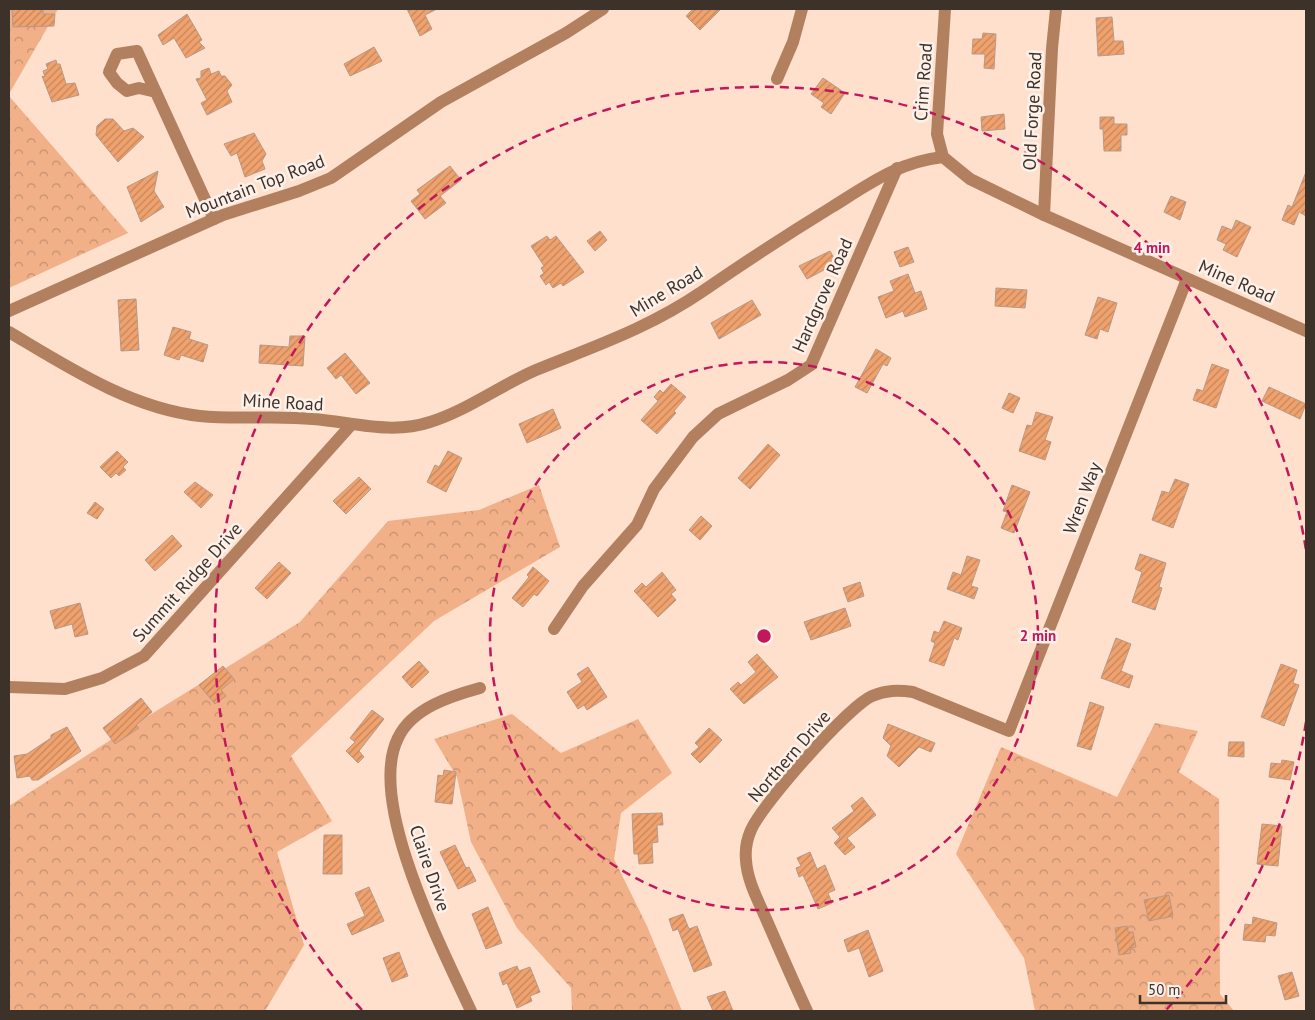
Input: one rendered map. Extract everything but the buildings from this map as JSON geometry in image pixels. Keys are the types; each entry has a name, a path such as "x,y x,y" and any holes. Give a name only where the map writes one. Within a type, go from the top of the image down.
{"street":[{"name":"Mountain Top Road","path":"9,311 214,219 299,191 331,178 441,102 566,33 603,9"},
{"path":"776,79 793,42 802,9"},
{"name":"Crim Road","path":"943,157 937,134 945,9"},
{"name":"Old Forge Road","path":"1044,215 1052,48 1056,9"},
{"path":"156,92 214,219"},
{"name":"Mine Road","path":"9,332 69,368 118,392 141,402 179,412 226,417 296,417 351,425 404,428 431,422 535,371 586,352 647,325 700,293 766,247 896,168 943,157 970,179 1044,215 1306,331"},
{"name":"Hardgrove Road","path":"554,629 583,586 637,525 654,489 693,437 718,414 788,380 811,365 896,168"},
{"name":"Wren Way","path":"1009,731 1187,279"},
{"name":"Summit Ridge Drive","path":"9,687 64,689 102,678 144,656 351,425"},
{"name":"Claire Drive","path":"471,1011 406,861 396,824 390,773 391,755 398,737 406,726 438,702 480,688"},
{"name":"Northern Drive","path":"807,1011 752,885 746,861 747,842 751,829 772,798 860,703 882,692 896,690 913,692 1009,731"}],"green space":[{"path":"9,9 58,9 9,94"},
{"path":"9,96 128,233 9,288"},
{"path":"539,485 560,547 434,621 291,756 332,821 277,852 304,945 265,1011 9,1011 9,806 132,726 300,622 388,521 479,510"},
{"path":"512,714 561,753 638,719 672,773 621,813 614,859 647,926 682,1011 572,1011 571,988 517,928 471,842 457,777 434,739"},
{"path":"1155,723 1198,731 1179,772 1219,799 1220,994 1234,1011 1035,1011 1024,958 956,854 1001,747 1117,797"}]}
